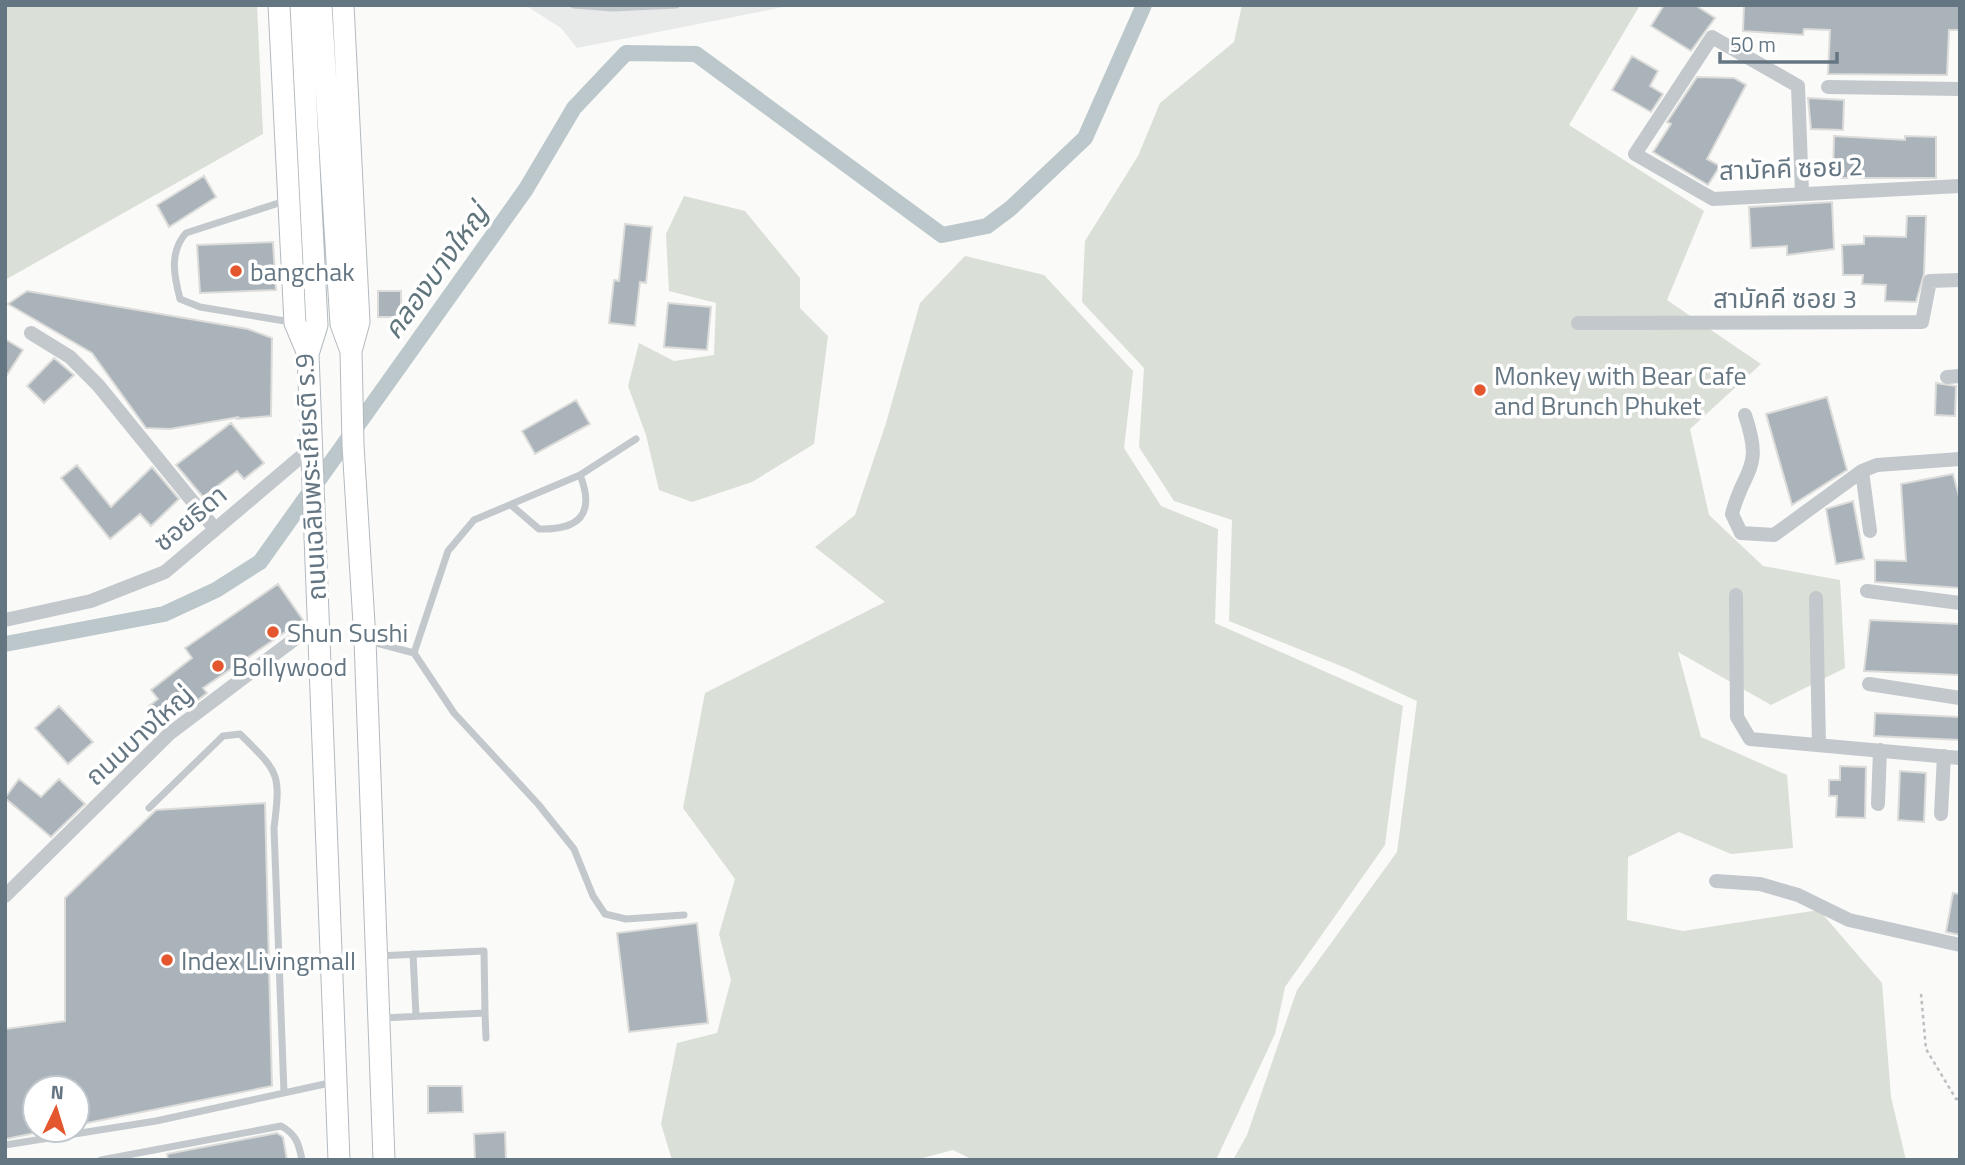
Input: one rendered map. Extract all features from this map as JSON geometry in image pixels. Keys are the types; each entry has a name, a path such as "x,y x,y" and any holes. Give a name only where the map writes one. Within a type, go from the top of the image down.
{"main road":[{"name":"ถนนเฉลิมพระเกียรติ ร.9","path":"279,5 295,323 308,354 316,623 339,1160"},
{"path":"301,5 317,325 308,354"},
{"path":"321,5 341,324 351,351"},
{"name":"ถนนเฉลิมพระเกียรติ ร.9","path":"343,5 359,322 351,351 353,445 365,640 384,1160"}],"street":[{"name":"สามัคคี ซอย 2","path":"1802,193 1798,86 1712,37 1635,154 1713,199 1960,186"},
{"path":"1828,87 1960,89"},
{"name":"สามัคคี ซอย 3","path":"1578,323 1922,322 1930,281 1960,280"},
{"path":"31,333 70,357 97,385 215,529"},
{"path":"1745,415 1752,437 1754,463 1736,498 1732,514 1741,533 1774,536 1863,471 1877,465 1960,459"},
{"name":"ซอยธิดา","path":"5,620 91,601 165,572 310,449"},
{"path":"1863,471 1870,531"},
{"path":"1867,591 1960,603"},
{"path":"1737,595 1737,717 1750,739 1960,758"},
{"path":"1816,598 1819,745"},
{"name":"ถนนบางใหญ่","path":"5,896 169,734 316,623"},
{"path":"1869,684 1960,698"},
{"path":"1878,804 1880,750"},
{"path":"1941,814 1944,756"},
{"path":"1716,881 1760,884 1798,895 1849,920 1960,945"}],"lane":[{"path":"574,5 612,8 676,5"},
{"path":"289,199 186,233 176,244 173,274 180,299 295,323"},
{"path":"414,653 448,551 474,520 580,475 636,439"},
{"path":"511,505 539,529 563,530 579,520 584,507 587,492 580,475"},
{"path":"365,640 414,653 454,713 538,804 574,849 593,896 605,914 626,919 684,915"},
{"path":"149,808 223,736 240,734 273,768 279,785 275,828 284,1093"},
{"path":"377,956 484,951 486,1038"},
{"path":"413,954 416,1016"},
{"path":"379,1018 485,1013"},
{"path":"5,1145 156,1121 335,1082"},
{"path":"101,1160 281,1126 290,1131 298,1141 302,1160"}],"path":[{"path":"1921,994 1926,1049 1956,1099 1960,1099"}],"shaded area":[{"path":"5,5 257,5 263,134 5,280"},
{"path":"525,5 794,5 577,48 561,28"},
{"path":"1242,5 1640,5 1569,125 1704,211 1667,300 1761,364 1690,429 1709,515 1763,566 1840,580 1845,668 1771,705 1678,652 1701,737 1787,775 1793,848 1731,854 1679,832 1628,857 1627,920 1683,931 1819,910 1882,983 1891,1097 1906,1160 1233,1160 1247,1135 1297,990 1397,852 1417,701 1346,668 1229,621 1232,520 1174,501 1139,447 1144,368 1082,302 1085,241 1138,156 1160,103 1234,42"},
{"path":"684,196 745,211 800,278 800,308 828,336 814,444 752,482 692,502 659,490 646,435 628,386 639,343 674,361 714,355 716,303 669,291 666,234"},
{"path":"965,256 1044,275 1133,371 1124,448 1161,506 1218,529 1215,623 1403,706 1385,845 1285,987 1275,1034 1216,1160 973,1160 953,1150 915,1160 672,1160 661,1124 677,1043 717,1033 731,980 719,934 735,879 683,808 705,693 885,602 815,547 855,515 886,423 920,303"}],"building":[{"path":"1664,5 1695,5 1715,18 1691,51 1651,26"},
{"path":"1744,5 1960,5 1960,30 1949,30 1947,75 1828,74 1830,30 1804,29 1803,35 1743,31"},
{"path":"1632,56 1658,71 1650,86 1663,94 1651,112 1612,90"},
{"path":"1697,77 1734,78 1746,85 1707,159 1720,166 1708,185 1653,152 1671,124 1667,122"},
{"path":"1808,98 1844,100 1843,130 1811,129"},
{"path":"1834,136 1905,140 1905,136 1936,137 1936,178 1833,178"},
{"path":"204,176 216,197 169,227 157,205"},
{"path":"1832,202 1834,249 1787,255 1787,246 1751,248 1749,207"},
{"path":"1907,216 1926,216 1924,274 1916,302 1885,301 1886,285 1862,284 1863,275 1843,275 1842,245 1864,244 1864,236 1906,237"},
{"path":"625,224 652,227 646,283 640,282 635,326 609,323 614,280 619,281"},
{"path":"273,242 276,290 200,293 197,245"},
{"path":"27,291 248,329 272,338 271,416 236,419 239,417 170,429 146,428 92,353 8,304"},
{"path":"378,291 401,291 401,317 378,317"},
{"path":"668,303 711,307 707,350 664,347"},
{"path":"5,339 23,350 5,378"},
{"path":"54,358 74,375 44,403 27,386"},
{"path":"1936,383 1956,386 1955,416 1935,415"},
{"path":"1827,397 1847,470 1792,505 1766,414"},
{"path":"576,400 590,424 535,454 522,431"},
{"path":"231,423 264,463 244,479 237,471 203,497 176,465"},
{"path":"77,465 111,507 152,467 179,499 151,526 140,514 110,539 61,478"},
{"path":"1953,474 1960,500 1960,588 1875,582 1875,560 1906,561 1901,484"},
{"path":"1853,501 1864,559 1836,564 1826,509"},
{"path":"278,584 303,620 203,688 207,693 164,726 149,706 158,699 151,690 192,658 185,648"},
{"path":"1870,620 1960,624 1960,675 1864,671"},
{"path":"59,706 93,742 68,764 35,728"},
{"path":"1875,713 1960,717 1960,740 1874,736"},
{"path":"1840,766 1866,767 1865,818 1836,817 1837,796 1829,796 1829,780 1840,780"},
{"path":"1900,771 1926,773 1924,822 1898,820"},
{"path":"19,779 41,797 59,779 85,804 51,837 5,798"},
{"name":"Index Livingmall","path":"265,803 272,1086 91,1122 91,1074 21,1074 21,1136 6,1139 5,1029 65,1021 65,898 156,810"},
{"path":"1953,893 1960,894 1960,935 1946,932"},
{"path":"697,923 708,1023 629,1032 617,933"},
{"path":"428,1086 462,1086 463,1112 428,1113"},
{"path":"505,1132 506,1160 475,1160 474,1134"},
{"path":"277,1133 283,1137 287,1160 168,1160 167,1154"}],"waterway":[{"name":"คลองบางใหญ่","path":"5,644 164,614 216,590 260,562 526,189 574,108 626,53 696,54 942,235 987,226 1011,208 1085,138 1144,5"}],"place":[{"name":"bangchak","path":"236,271"},
{"name":"Monkey with Bear Cafe and Brunch Phuket","path":"1480,390"},
{"name":"Shun Sushi","path":"273,632"},
{"name":"Bollywood","path":"218,666"},
{"name":"Index Livingmall","path":"167,960"}]}
